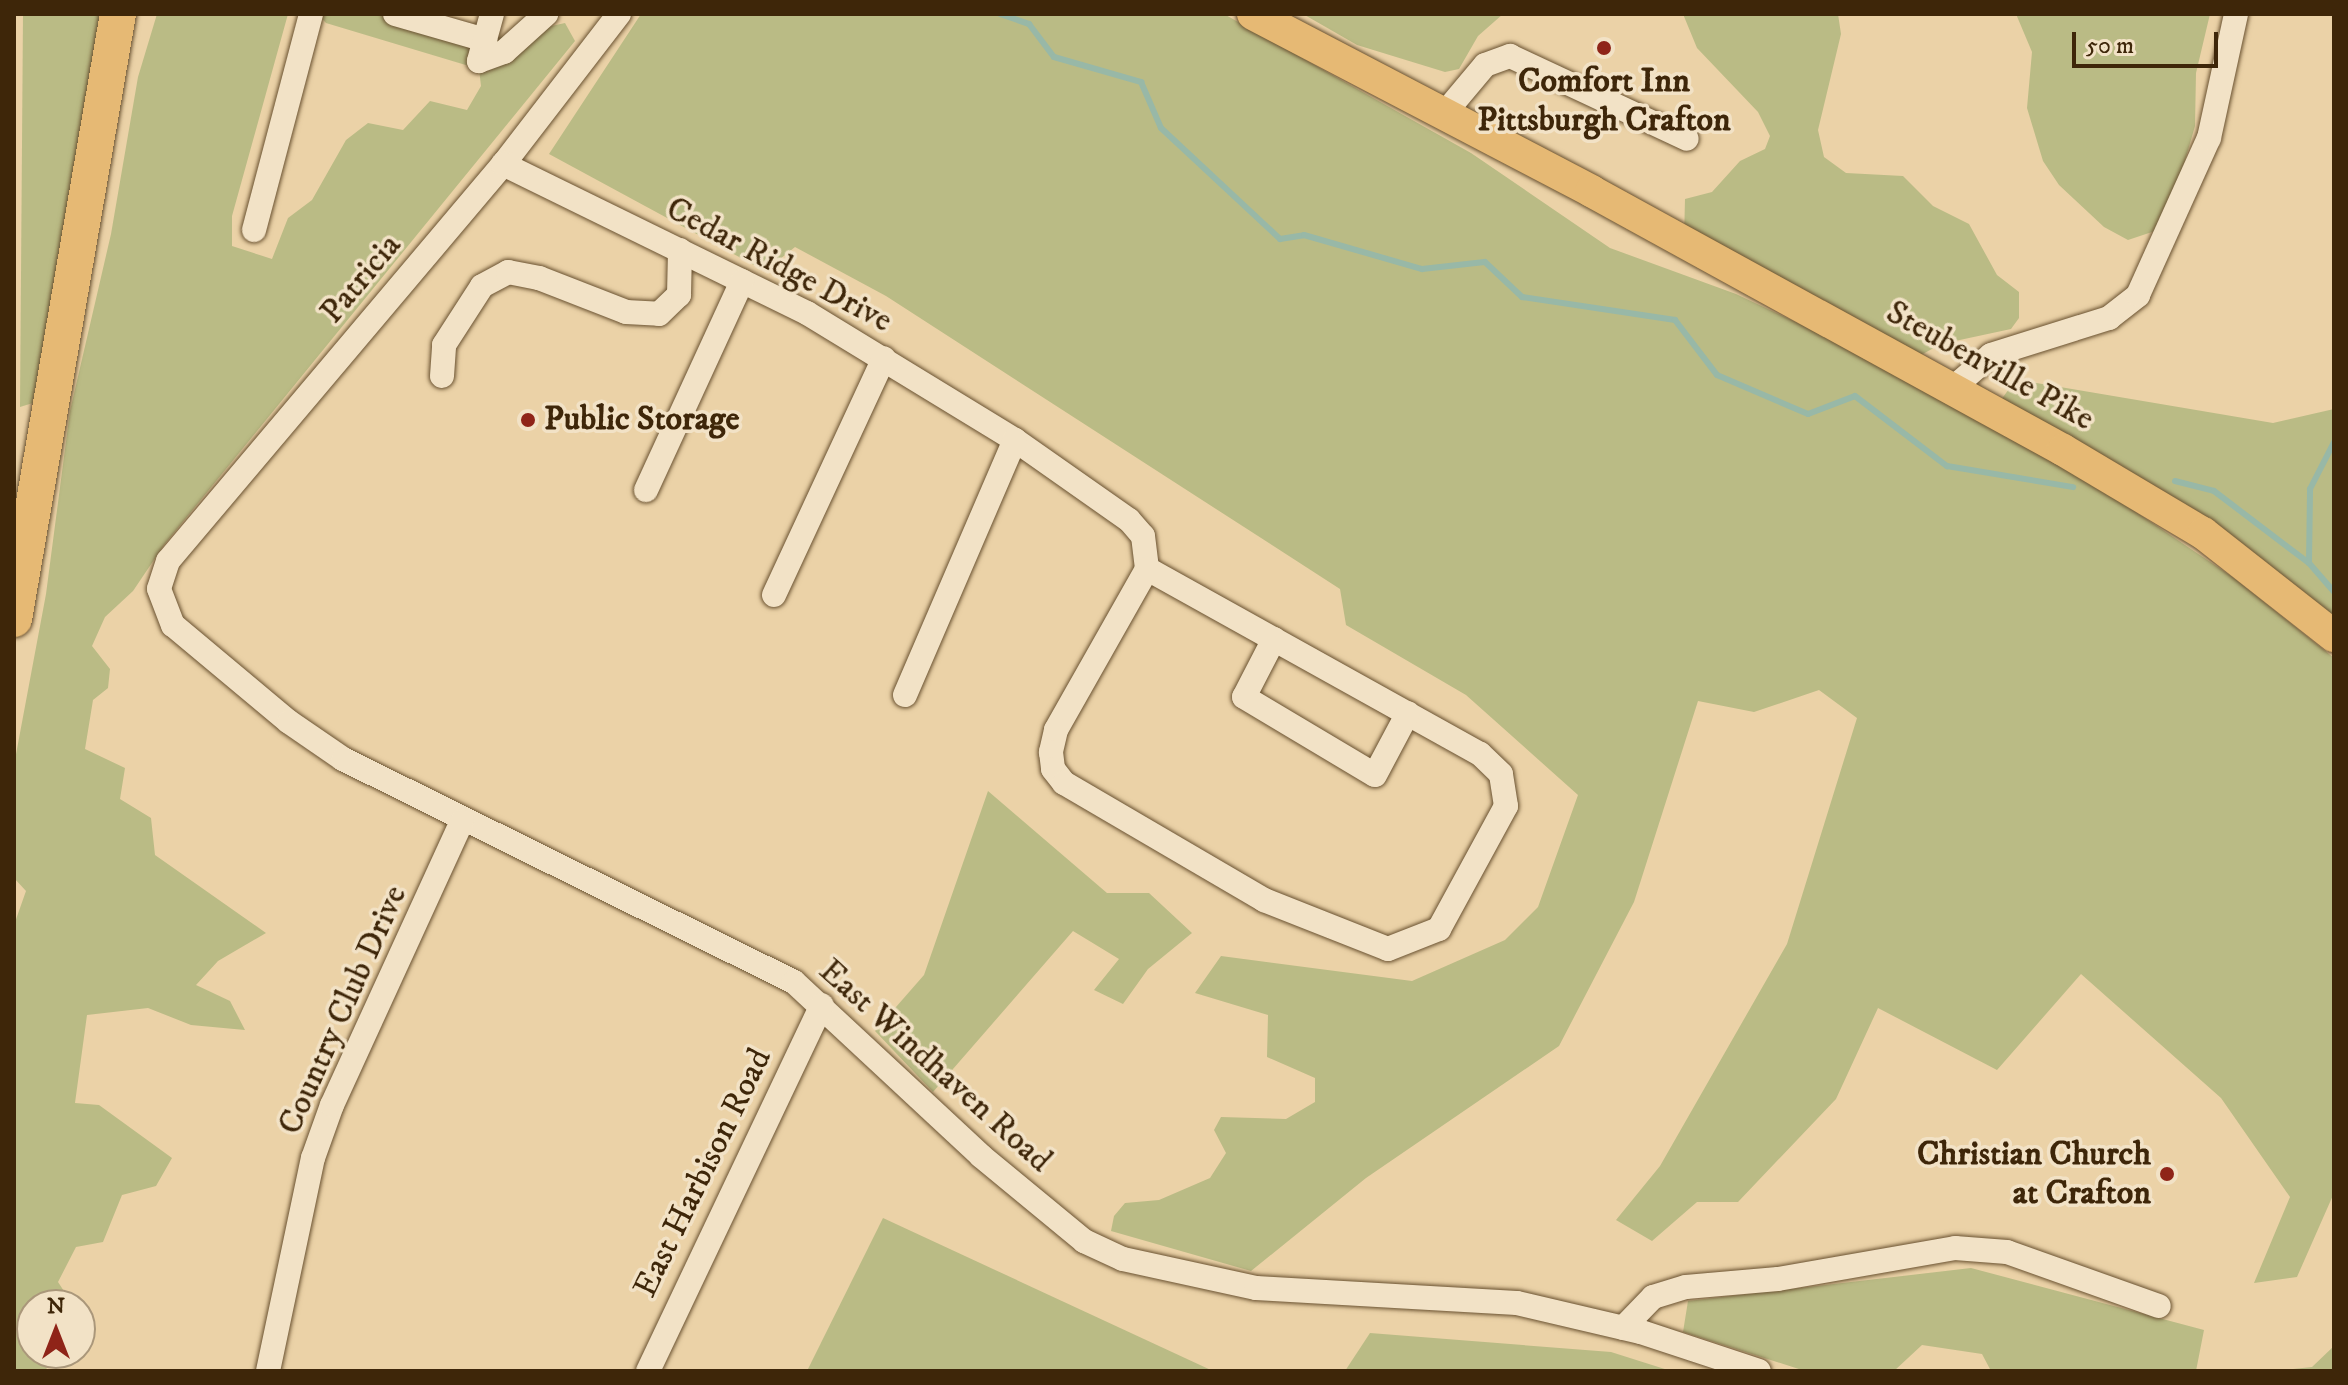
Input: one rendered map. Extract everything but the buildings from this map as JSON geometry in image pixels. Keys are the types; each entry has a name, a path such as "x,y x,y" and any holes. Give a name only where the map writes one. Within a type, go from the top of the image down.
{"highway":[{"path":"14,619 118,14"}],"main road":[{"name":"Steubenville Pike","path":"1253,14 1591,191 1953,388 2203,533 2334,636"},
{"name":"Steubenville Pike","path":"1297,14 1517,138 1591,191"}],"street":[{"path":"254,230 311,14"},
{"path":"395,14 443,20 485,40"},
{"path":"492,14 479,61 504,52 546,14"},
{"name":"Patricia","path":"159,589 161,576 186,538 503,164 619,14"},
{"path":"1953,388 1991,355 2109,318 2138,295 2209,138 2236,14"},
{"path":"1454,102 1485,65 1510,56 1687,139"},
{"name":"Cedar Ridge Drive","path":"503,164 742,281 884,358 1015,440 1129,520 1143,536 1147,569"},
{"path":"442,376 444,345 482,286 508,272 539,278 626,312 659,314 679,295 680,250"},
{"path":"646,490 742,281"},
{"path":"774,595 884,358"},
{"path":"905,695 1015,440"},
{"path":"1147,569 1274,639 1480,754 1501,774 1506,806 1439,929 1418,942 1388,949 1264,900 1064,783 1053,769 1056,730 1147,569"},
{"name":"East Windhaven Road","path":"159,589 162,608 188,640 289,722 343,759 462,821 773,969 822,1005 1035,1204 1084,1241 1123,1259 1256,1288 1476,1298 1623,1328 1759,1371"},
{"path":"1274,639 1244,697 1375,775 1408,713"},
{"name":"Country Club Drive","path":"268,1371 323,1131 462,821"},
{"name":"East Harbison Road","path":"648,1371 822,1005"},
{"path":"1623,1328 1653,1297 1686,1287 1778,1279 1955,1248 2007,1252 2159,1306"}],"green space":[{"path":"23,14 101,14 36,402 20,407"},
{"path":"157,14 288,14 232,216 232,246 272,259 288,218 312,200 346,140 368,123 403,130 430,101 467,110 481,86 479,69 326,23 318,14 371,14 493,39 565,23 575,41 164,545 133,591 105,617 92,646 110,669 108,688 93,700 85,749 125,768 120,799 151,818 155,855 266,933 218,961 196,985 230,1001 245,1030 191,1025 148,1008 87,1015 75,1103 99,1105 172,1158 156,1186 122,1195 103,1242 76,1247 58,1282 63,1289 16,1289 16,1369 46,1369 14,1371 14,925 26,891 14,878 14,765 46,594 70,411 111,234 138,77"},
{"path":"641,14 1224,14 1471,153 1610,248 1736,294 1864,354 2078,473 2234,578 2334,658 2334,1193 2297,1277 2254,1283 2290,1197 2221,1098 2081,974 1997,1070 1878,1008 1836,1099 1738,1202 1697,1202 1652,1241 1616,1220 1660,1166 1787,944 1857,718 1819,690 1754,712 1698,701 1634,902 1559,1046 1366,1178 1251,1271 1111,1231 1114,1216 1125,1203 1159,1200 1210,1178 1226,1153 1214,1130 1221,1117 1286,1119 1315,1102 1315,1078 1267,1057 1268,1015 1195,993 1221,956 1412,981 1505,940 1538,907 1578,795 1466,695 1346,625 1340,589 886,296 795,247 765,271 549,154"},
{"path":"1303,14 1503,14 1478,36 1459,69 1445,72 1357,45"},
{"path":"1683,14 1838,14 1841,34 1818,130 1824,157 1846,173 1903,176 1933,206 1969,224 1997,275 2019,292 2019,318 2011,329 1941,344 1910,361 1684,239 1685,199 1712,192 1740,161 1765,149 1770,136 1758,112 1697,48"},
{"path":"2016,14 2210,14 2196,73 2195,126 2179,181 2155,231 2128,240 2104,227 2059,185 2043,161 2027,108 2032,52"},
{"path":"2025,381 2273,423 2334,409 2334,633 1996,407 2011,386"},
{"path":"988,791 1107,893 1149,893 1192,933 1148,969 1123,1004 1094,990 1119,959 1073,931 933,1092 875,1031 924,975"},
{"path":"883,1218 1213,1371 807,1371"},
{"path":"1971,1268 2204,1330 2196,1371 1991,1371 1982,1354 1922,1345 1894,1371 1805,1371 1683,1332 1688,1301"},
{"path":"1370,1333 1611,1352 1671,1371 1345,1371"},
{"path":"2334,1346 2334,1371 2273,1371 2312,1367"}],"waterway":[{"path":"1000,14 1029,24 1054,57 1141,82 1161,128 1280,239 1304,235 1422,269 1485,262 1522,297 1675,320 1717,375 1808,414 1855,396 1947,466 2073,487"},
{"path":"2309,563 2310,489 2334,442"},
{"path":"2175,481 2214,491 2309,563 2334,592"}],"place":[{"name":"Comfort Inn Pittsburgh Crafton","path":"1604,48"},
{"name":"Public Storage","path":"528,420"},
{"name":"Christian Church at Crafton","path":"2167,1174"}]}
